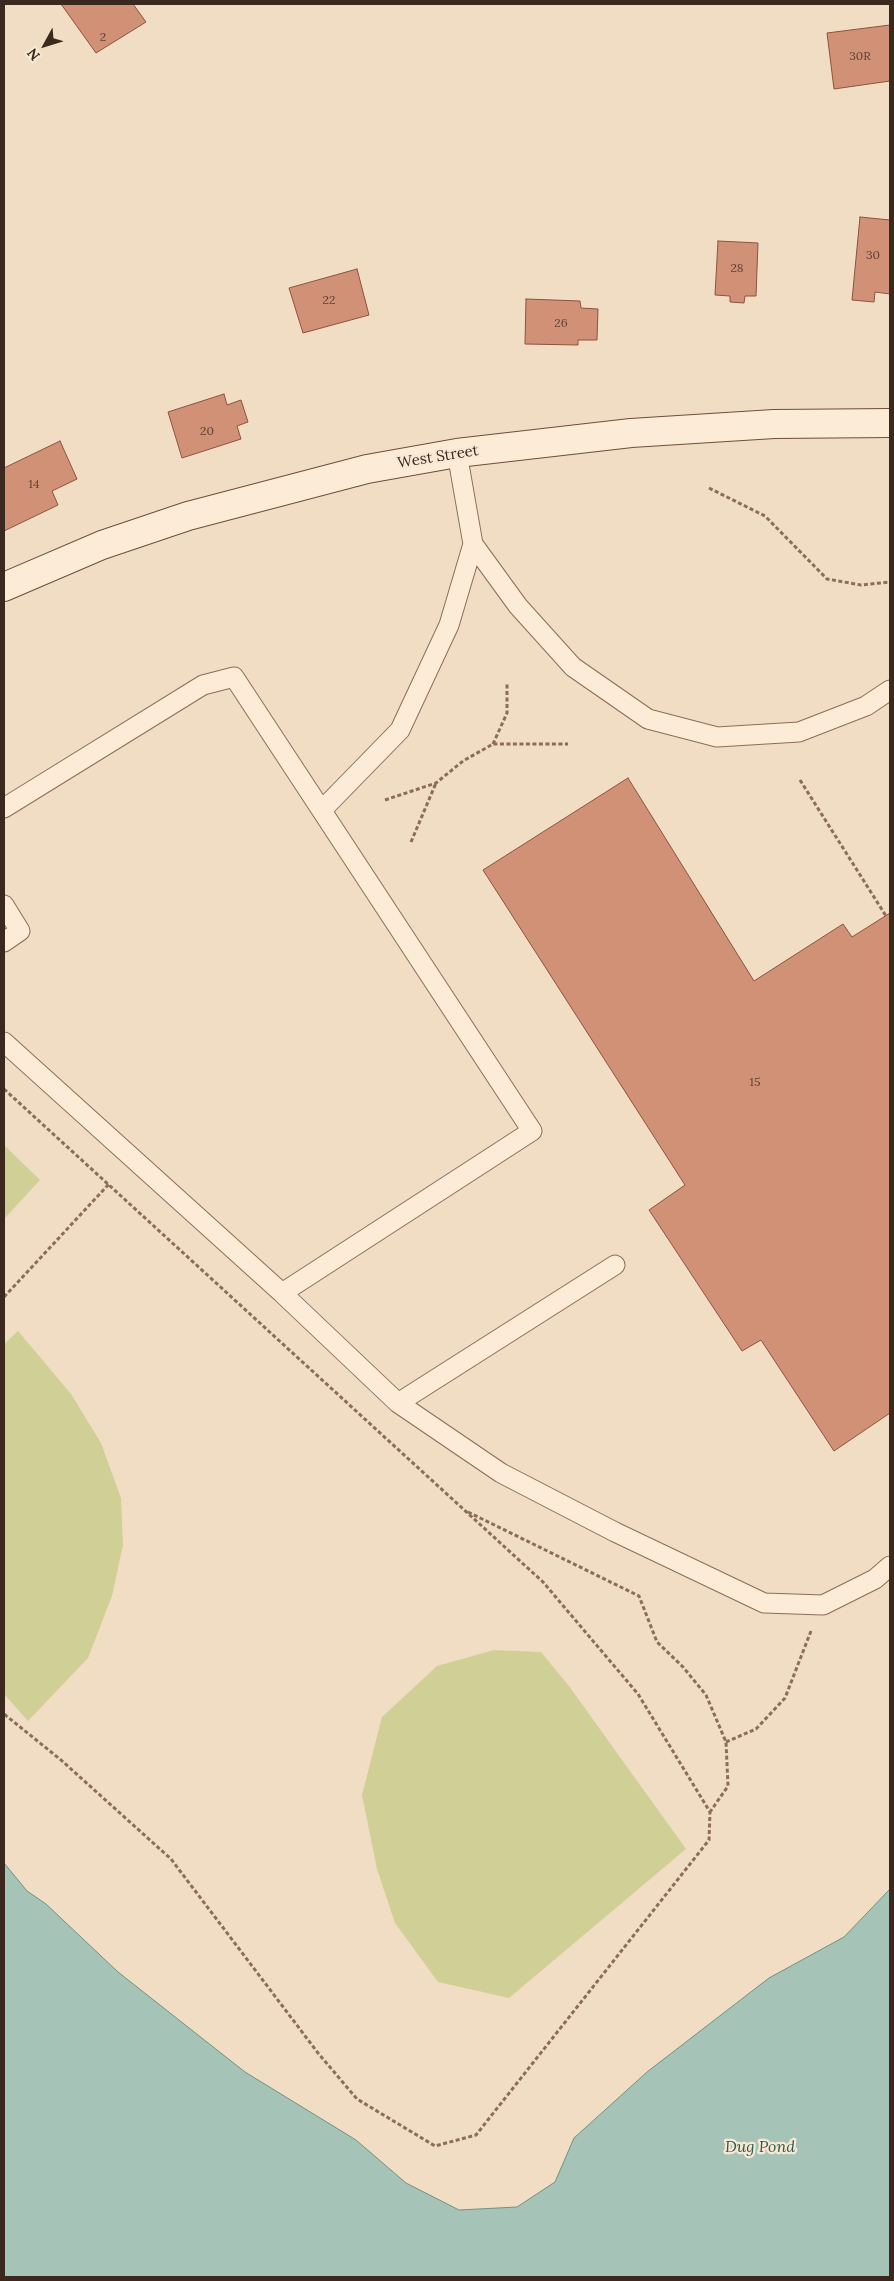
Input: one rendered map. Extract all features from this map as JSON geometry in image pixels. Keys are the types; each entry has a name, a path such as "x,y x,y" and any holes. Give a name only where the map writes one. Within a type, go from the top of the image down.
{"street":[{"name":"West Street","path":"4,587 102,545 188,516 367,469 457,453 631,433 707,427 848,422 890,423"}],"lane":[{"path":"457,453 473,544 518,606 573,667 648,719 717,737 799,732 866,706 890,690"},
{"path":"322,810 400,730 449,625 473,544"},
{"path":"4,808 203,685 234,677 532,1131 282,1293"},
{"path":"4,905 20,930 4,942"},
{"path":"4,1042 282,1293 398,1403 501,1473 615,1532 764,1603 823,1605 875,1579 890,1566"},
{"path":"398,1403 615,1265"}],"path":[{"path":"709,488 765,516 827,579 861,585 890,582"},
{"path":"493,744 507,713 507,684"},
{"path":"384,800 436,783 463,761 493,744 568,744"},
{"path":"800,780 886,916"},
{"path":"411,842 436,783"},
{"path":"4,1089 543,1582 638,1694 710,1812"},
{"path":"4,1297 109,1184"},
{"path":"4,1714 61,1760 171,1860 318,2053 357,2100 435,2146 476,2134 709,1840 710,1812 728,1786 726,1742 706,1694 683,1667 657,1642 639,1596 463,1509"},
{"path":"726,1742 756,1729 785,1698 812,1629"}],"shaded area":[{"path":"4,1145 40,1180 4,1219"},
{"path":"18,1331 71,1394 101,1443 121,1498 123,1545 112,1596 88,1658 28,1721 4,1694 4,1344"},
{"path":"494,1650 541,1652 569,1686 686,1849 509,1998 438,1982 395,1923 377,1869 362,1795 382,1717 437,1666"}],"water":[{"name":"Dug Pond","path":"4,1863 27,1891 46,1904 118,1972 245,2072 356,2140 406,2183 459,2210 517,2207 555,2182 574,2138 647,2072 769,1978 844,1937 890,1889 890,2277 4,2277"}],"building":[{"path":"61,4 133,4 146,22 96,53"},
{"path":"890,25 890,81 834,89 827,33"},
{"path":"860,217 890,220 890,294 875,292 874,302 852,300"},
{"path":"718,241 758,243 756,296 745,296 744,303 730,302 730,296 715,295"},
{"path":"357,269 369,315 303,333 289,288"},
{"path":"526,299 580,301 581,308 598,309 597,340 578,340 578,345 525,344"},
{"path":"224,394 227,405 241,400 248,422 237,426 241,439 182,458 168,412"},
{"path":"60,441 77,479 52,491 58,505 4,531 4,468"},
{"path":"628,778 754,981 843,924 852,937 890,913 890,1413 834,1451 761,1340 742,1351 649,1210 685,1185 483,870"}]}
